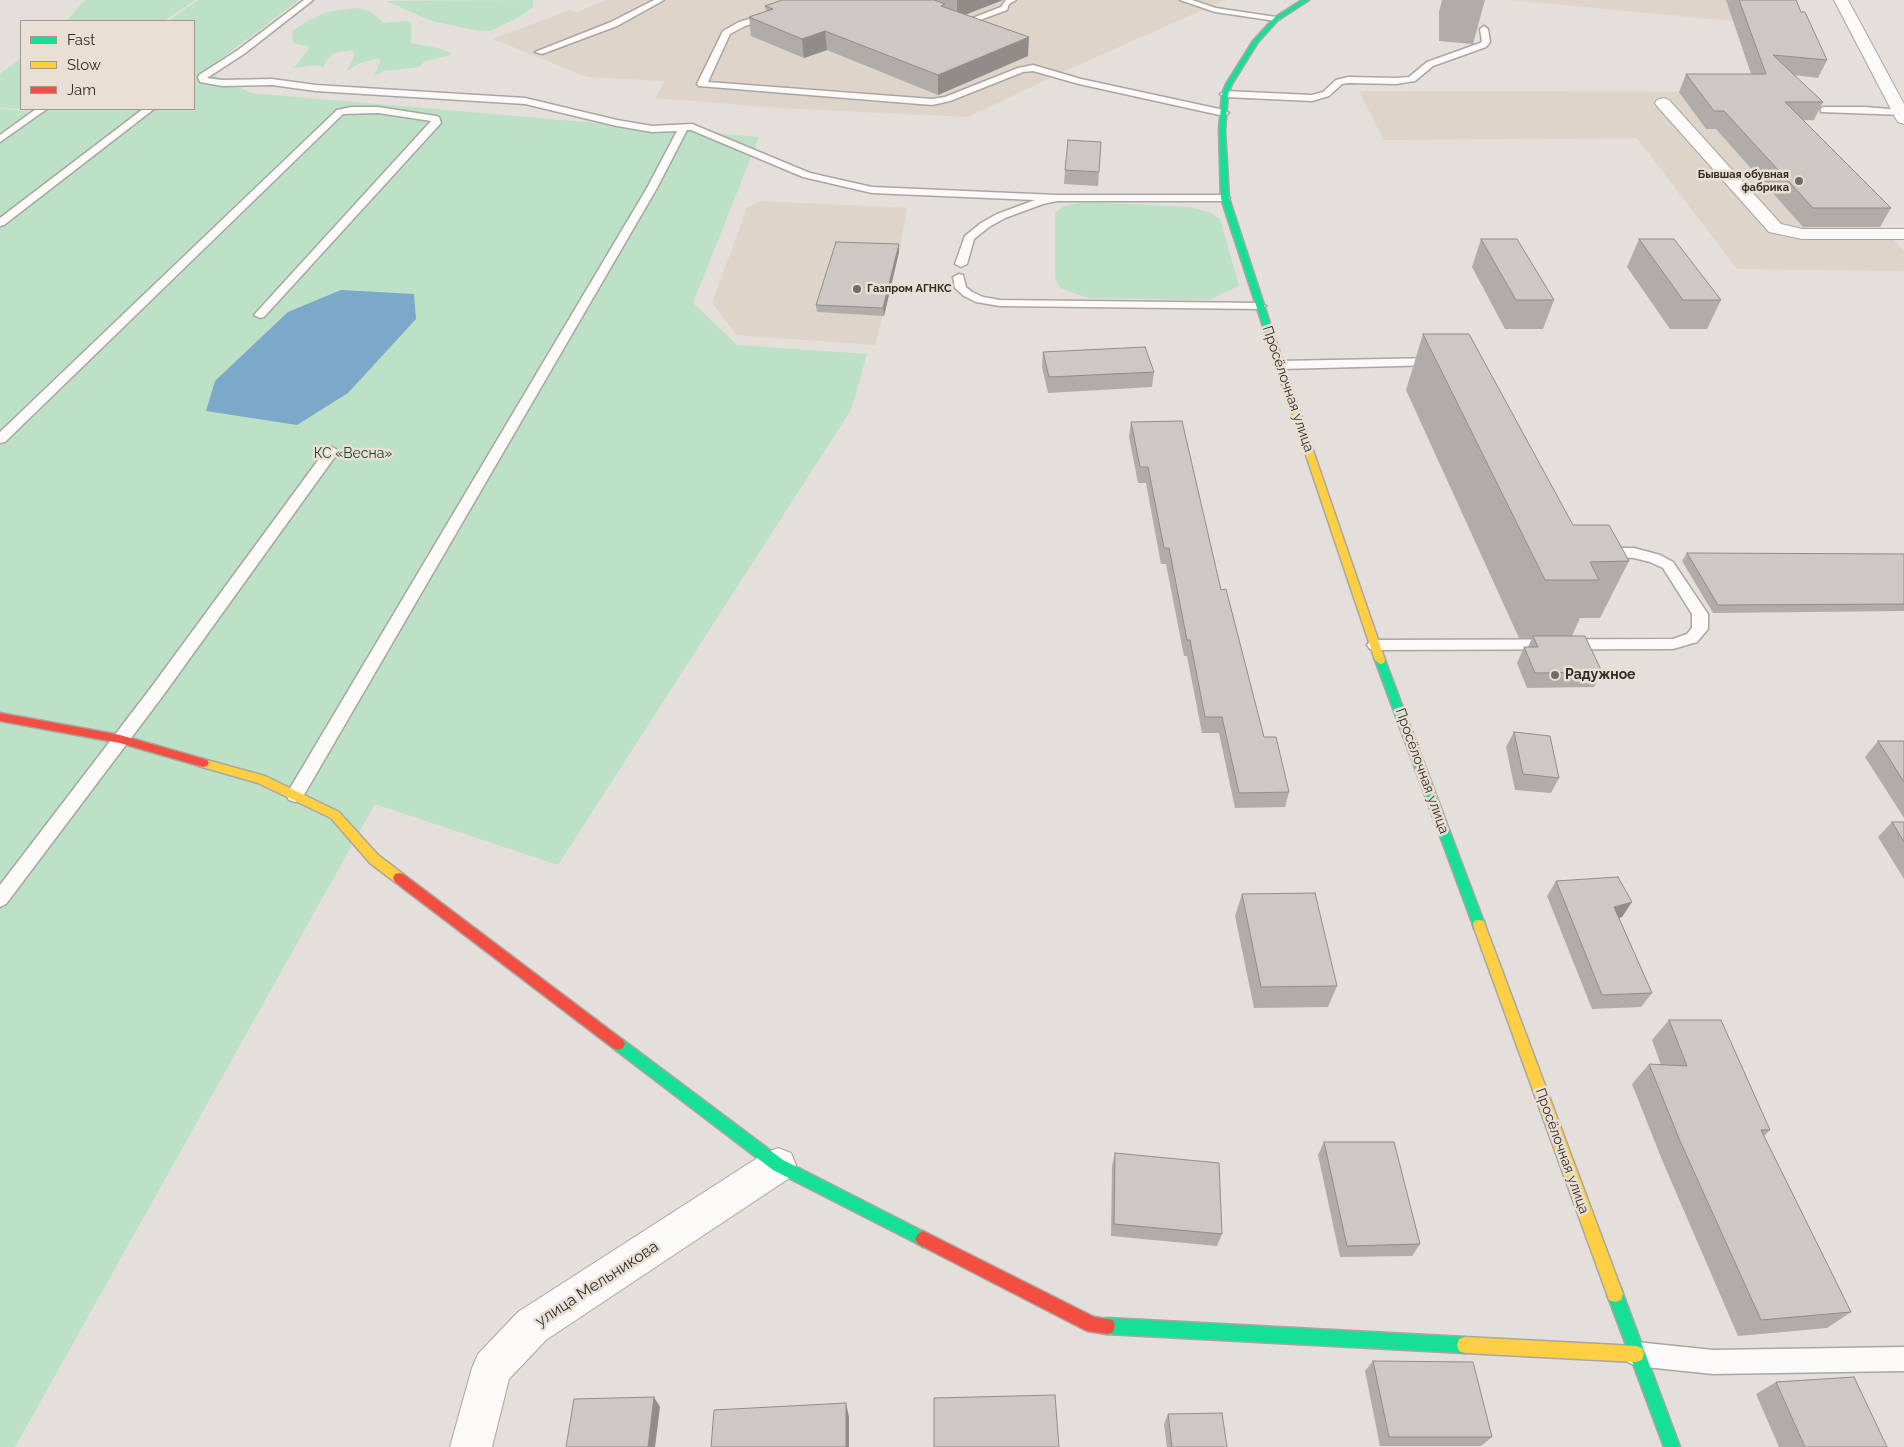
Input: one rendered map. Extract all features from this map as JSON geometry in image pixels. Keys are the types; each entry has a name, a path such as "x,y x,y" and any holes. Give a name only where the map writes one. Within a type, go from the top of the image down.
{"main road":[{"path":"1227,89 1256,41 1276,20 1306,0"},
{"name":"Просёлочная улица","path":"1227,89 1222,130 1225,198 1260,306 1375,645 1672,1447"},
{"path":"0,717 120,739 261,779 335,814 374,859 778,1165 1093,1325 1636,1354"}],"street":[{"path":"1842,0 1903,115"},
{"path":"1663,103 1775,228 1802,234 1904,234"},
{"name":"улица Мельникова","path":"471,1447 492,1368 532,1326 778,1165"}],"lane":[{"path":"309,0 242,52 202,77 203,80 213,83 272,82 316,88 525,101 652,129 684,127 702,130 740,149 807,175 848,186 897,192 1057,198 1225,198"},
{"path":"539,52 605,28 660,0"},
{"path":"972,28 958,23 1004,8 1006,3 1012,0"},
{"path":"1184,0 1215,10 1276,20"},
{"path":"778,12 742,24 726,33 702,84 932,102 947,99 1021,70 1033,68 1079,81 1224,113"},
{"path":"1227,89 1312,98 1326,94 1340,82 1348,80 1396,81 1412,79 1430,64 1483,45 1486,42 1484,29"},
{"path":"0,139 41,110"},
{"path":"0,223 149,110"},
{"path":"0,439 340,112 378,110 436,119 436,123 260,315"},
{"path":"1824,110 1865,110 1903,115"},
{"path":"295,795 652,188 684,127"},
{"path":"961,264 969,238 985,225 1022,207 1057,198"},
{"path":"959,277 960,288 968,294 980,300 1000,303 1260,306"},
{"path":"1280,365 1443,362 1450,364"},
{"path":"0,899 156,693 332,451"},
{"path":"1375,645 1673,644 1692,638 1700,629 1700,614 1668,565 1655,558 1634,553 1592,553"},
{"path":"1636,1354 1714,1362 1904,1359"}],"shaded area":[{"path":"607,0 1225,0 1067,70 968,117 780,108 655,98 665,81 587,77 493,39 570,10 577,12"},
{"path":"1511,0 1784,0 1796,27"},
{"path":"1359,91 1785,92 1814,121 1779,121 1904,251 1904,271 1737,269 1637,138 1384,140"},
{"path":"760,201 907,208 899,252 875,345 737,335 712,303 747,208"}],"green space":[{"path":"85,0 195,0 165,20 67,20"},
{"name":"КС «Весна»","path":"198,0 299,0 205,71 251,93 759,137 693,303 737,345 867,354 851,410 558,865 375,804 15,1447 0,1447 0,109 38,112 41,110 195,110 195,20 169,20"},
{"path":"533,0 533,7 519,17 490,31 479,31 432,21 386,1"},
{"path":"357,8 370,11 384,23 411,22 411,43 437,48 449,52 451,55 425,61 419,67 384,71 374,76 380,62 378,58 358,64 346,72 355,55 352,50 334,53 327,60 323,68 318,65 294,68 310,47 293,43 292,31 327,12"},
{"path":"20,59 20,109 0,108 0,74"},
{"path":"1085,202 1189,207 1209,212 1220,219 1239,286 1209,300 1088,298 1060,288 1055,278 1055,213 1064,206"}],"water":[{"path":"341,290 414,294 416,319 348,393 297,425 206,411 215,381 288,312"}],"building":[{"path":"782,0 934,0 945,4 941,6 1029,37 938,75 825,31 802,39 749,17 773,9 765,6"},
{"path":"1739,0 1796,0 1801,12 1805,12 1827,60 1773,55 1823,102 1785,102 1891,208 1813,208 1724,111 1714,111 1686,74 1766,74"},
{"path":"1068,140 1101,142 1099,172 1065,170"},
{"path":"1481,239 1517,239 1554,300 1516,300"},
{"path":"1639,239 1674,239 1721,300 1683,300"},
{"path":"836,242 899,244 883,308 816,305"},
{"path":"1423,334 1469,334 1573,525 1609,525 1629,561 1590,562 1599,580 1545,580"},
{"path":"1145,347 1154,372 1049,377 1043,352"},
{"path":"1182,421 1221,590 1226,589 1264,737 1276,737 1289,792 1239,793 1222,717 1205,717 1190,640 1187,640 1169,548 1164,548 1148,467 1140,467 1131,422"},
{"path":"1687,553 1904,554 1904,604 1718,605"},
{"path":"1533,636 1585,636 1602,672 1535,673 1524,647 1538,647"},
{"path":"1514,732 1550,736 1559,778 1523,774"},
{"path":"1878,741 1904,741 1904,782"},
{"path":"1892,822 1904,822 1904,842"},
{"path":"1618,877 1632,902 1614,907 1652,993 1602,995 1556,881"},
{"path":"1315,893 1337,986 1261,987 1242,894"},
{"path":"1669,1020 1721,1020 1770,1130 1761,1130 1851,1312 1761,1320 1680,1141 1649,1064 1687,1066"},
{"path":"1324,1142 1394,1142 1420,1244 1347,1246"},
{"path":"1115,1153 1219,1163 1222,1234 1114,1224"},
{"path":"1373,1361 1473,1362 1492,1437 1389,1437"},
{"path":"1854,1377 1887,1447 1805,1447 1776,1382"},
{"path":"1055,1395 1059,1447 934,1447 934,1398"},
{"path":"654,1397 648,1447 566,1447 574,1399"},
{"path":"846,1403 846,1447 711,1447 714,1410"},
{"path":"1222,1413 1227,1447 1172,1447 1168,1414"}],"traffic: fast":[{"path":"1280,366 1225,198 1222,130 1225,94 1229,84 1256,41 1276,19 1306,0"},
{"path":"1380,660 1479,925"},
{"path":"618,1044 778,1165 923,1239"},
{"path":"1615,1294 1672,1447"},
{"path":"1107,1326 1465,1345"}],"traffic: slow":[{"path":"1280,366 1380,660"},
{"path":"203,763 261,779 335,815 374,859 399,878"},
{"path":"1479,925 1615,1294"},
{"path":"1465,1345 1636,1354"}],"traffic: jam":[{"path":"0,717 120,739 203,763"},
{"path":"399,878 618,1044"},
{"path":"923,1239 1093,1325 1107,1326"}],"place":[{"name":"Бывшая обувная фабрика","path":"1799,181"},
{"name":"Газпром АГНКС","path":"857,289"},
{"name":"Радужное","path":"1555,675"}]}
